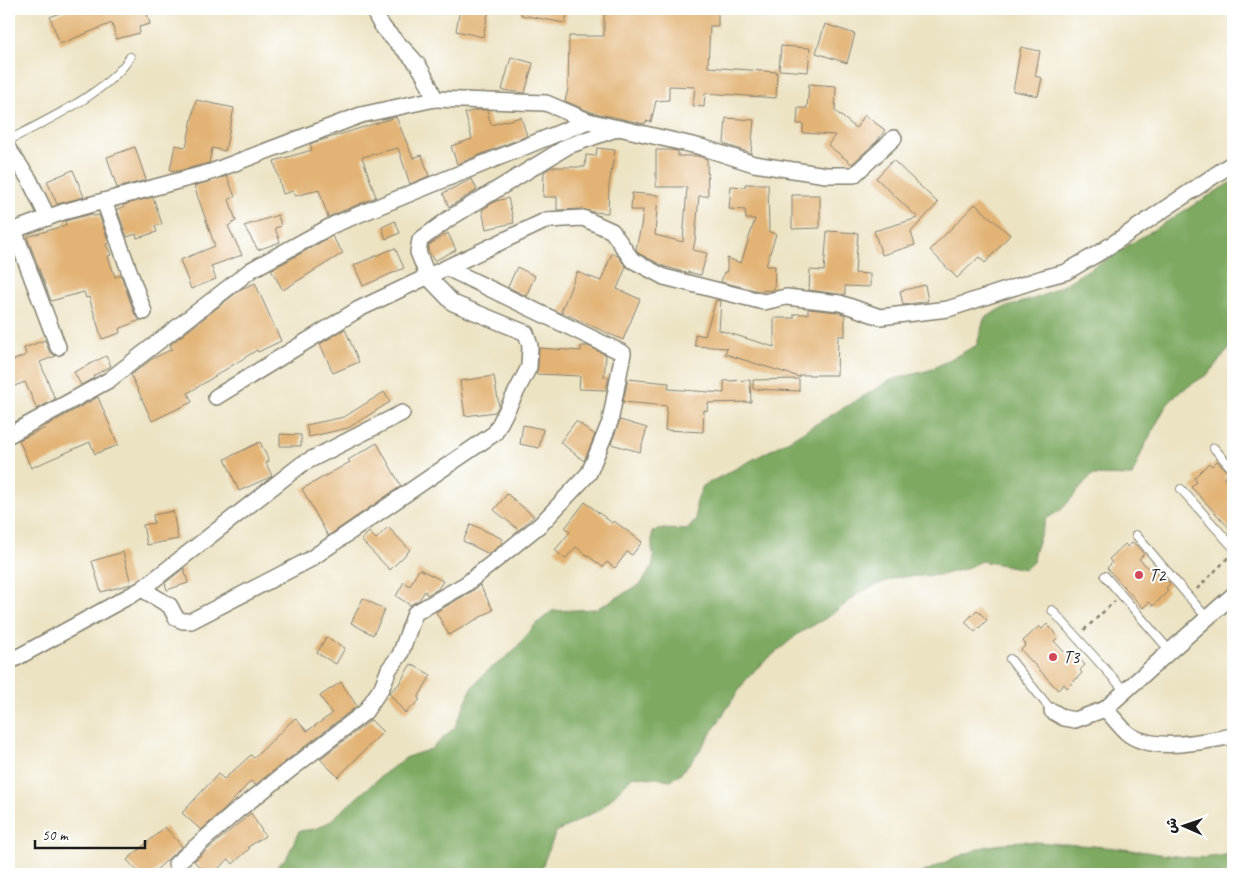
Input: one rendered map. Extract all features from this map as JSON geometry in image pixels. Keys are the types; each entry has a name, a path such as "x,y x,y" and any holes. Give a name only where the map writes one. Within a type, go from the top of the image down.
{"street":[{"path":"374,9 386,30 417,63 429,84 434,99"},
{"path":"58,347 11,231 104,201 211,172 361,114 434,99 546,103 588,121 701,147 754,164 826,175 854,175 894,138"},
{"path":"9,435 110,380 251,270 333,225 588,121"},
{"path":"142,590 170,606 176,618 183,621 191,621 310,560 494,433 529,367 530,346 526,333 452,303 428,276 418,252 420,240 450,218 568,146 619,128"},
{"path":"9,150 15,171 29,179 48,218"},
{"path":"216,397 359,310 547,220 583,218 612,230 632,260 664,277 764,302 786,297 840,303 880,317 948,309 1066,272 1102,251 1233,163"},
{"path":"104,201 144,312"},
{"path":"176,864 238,810 365,712 382,687 389,669 400,655 415,613 466,584 541,524 589,473 610,422 623,353 447,268"},
{"path":"9,662 142,590 302,464 402,413"},
{"path":"1052,711 1064,718 1075,720 1105,709 1233,595"},
{"path":"1105,709 1127,733 1145,742 1161,744 1190,743 1233,736"}],"lane":[{"path":"9,140 64,111 112,80 123,69 130,57"},
{"path":"1214,448 1233,470"},
{"path":"1180,489 1233,547"},
{"path":"1136,535 1208,618"},
{"path":"1105,576 1170,651"},
{"path":"1052,610 1125,690"},
{"path":"1010,659 1052,711"}],"path":[{"path":"1189,596 1233,553"},
{"path":"1077,637 1121,595"}],"green space":[{"path":"1233,181 1233,344 1208,374 1181,391 1167,404 1143,449 1132,476 1092,475 1062,509 1046,519 1034,553 1033,562 1025,569 981,561 964,569 941,575 897,577 862,591 828,617 798,634 757,668 745,681 698,753 681,773 671,780 633,776 601,809 556,832 539,874 269,874 287,857 299,831 315,829 329,822 385,773 407,757 431,749 455,727 472,687 485,673 513,652 535,625 552,611 596,609 641,584 652,567 654,558 652,532 661,529 687,530 696,520 696,502 703,486 784,443 891,380 930,370 977,345 984,319 998,310 1042,296 1065,284"},
{"path":"1021,841 1104,847 1195,858 1233,853 1233,874 920,874 954,858 984,847"}],"building":[{"path":"70,9 146,9 150,24 139,27 140,33 116,39 112,23 60,44 50,17"},
{"path":"460,9 489,9 483,37 456,31"},
{"path":"521,9 568,9 565,23 521,15"},
{"path":"604,9 718,9 718,26 710,26 708,67 777,72 776,98 705,93 704,107 693,106 695,87 669,86 669,100 656,101 651,122 646,121 645,124 591,112 565,101 568,89 569,36 604,36"},
{"path":"825,24 855,34 847,63 816,53"},
{"path":"781,46 810,48 808,72 779,70"},
{"path":"1021,47 1040,51 1035,76 1042,78 1038,96 1013,91"},
{"path":"511,57 533,63 525,93 502,90"},
{"path":"809,84 836,86 835,111 856,128 865,115 885,130 877,141 852,164 828,145 835,135 803,133 803,124 797,124 798,108 807,108"},
{"path":"196,100 234,108 225,151 212,148 209,163 178,171 170,170 175,145 186,147"},
{"path":"487,110 491,125 521,117 527,136 457,164 451,146 472,139 465,113"},
{"path":"396,117 413,158 422,155 429,176 410,184 398,148 362,157 376,197 328,217 319,190 295,196 293,191 283,194 274,161 312,150 310,144"},
{"path":"726,118 754,120 751,153 724,144"},
{"path":"135,147 146,180 117,188 107,157"},
{"path":"597,148 615,150 609,185 608,213 582,209 557,210 557,197 543,197 544,172 552,167 585,167 586,155 596,156"},
{"path":"656,150 678,151 678,156 697,156 707,159 708,196 699,196 693,250 707,253 701,275 663,266 638,253 636,249 643,210 631,210 632,193 658,195 655,235 683,242 687,187 656,187"},
{"path":"893,160 938,203 911,232 915,245 882,255 874,231 918,218 876,178"},
{"path":"73,170 84,197 57,204 47,181"},
{"path":"227,176 235,197 229,199 236,221 228,226 242,255 211,266 216,279 191,289 180,260 215,246 194,186"},
{"path":"472,179 477,190 449,207 443,193"},
{"path":"745,184 768,184 769,232 776,234 766,266 775,266 774,290 759,291 721,282 724,272 727,272 727,258 741,263 755,219 746,219 745,210 729,209 731,186 745,187"},
{"path":"792,195 820,195 820,228 792,229"},
{"path":"153,197 162,224 155,226 157,232 137,238 136,234 127,237 117,209 124,207 123,205"},
{"path":"508,198 514,223 486,229 482,210 496,201"},
{"path":"975,204 1010,235 985,263 979,257 957,278 930,250"},
{"path":"92,214 93,216 99,215 109,243 106,244 111,255 108,256 115,277 121,275 135,315 140,320 119,329 120,333 102,339 89,297 86,298 84,292 51,301 27,237 66,225 65,221"},
{"path":"278,215 281,226 275,228 280,242 258,250 244,226"},
{"path":"395,221 400,233 386,239 382,227"},
{"path":"827,231 858,233 855,273 870,274 870,287 845,286 845,295 809,290 810,270 824,271"},
{"path":"448,233 456,250 434,261 428,250 429,245"},
{"path":"332,236 343,253 283,290 271,270"},
{"path":"395,248 404,268 363,286 354,265"},
{"path":"612,253 618,256 626,267 617,289 640,299 623,340 561,312 577,272 601,281"},
{"path":"517,267 535,276 526,296 508,287"},
{"path":"255,283 281,341 258,352 257,350 188,393 192,402 152,421 131,375 152,359 172,349 170,345 241,289"},
{"path":"925,285 928,301 903,305 900,291"},
{"path":"716,300 721,301 719,330 774,347 774,318 794,318 794,314 808,314 808,309 838,312 845,315 845,336 838,336 837,375 800,375 799,377 725,354 727,348 695,346 695,334 705,336"},
{"path":"345,329 359,362 333,373 320,344"},
{"path":"45,340 49,351 56,356 40,362 55,399 37,409 25,382 9,388 9,362 26,355 24,348"},
{"path":"581,346 588,346 606,355 604,377 609,377 606,390 579,389 580,376 536,374 539,348 581,351"},
{"path":"106,356 111,366 81,385 74,372"},
{"path":"494,376 499,406 495,412 465,416 460,381"},
{"path":"628,379 669,383 668,389 724,393 724,381 750,380 751,402 708,403 707,411 704,410 703,432 665,430 667,406 623,402"},
{"path":"799,379 799,391 753,389 753,380"},
{"path":"384,392 390,402 348,428 309,437 306,425 344,417"},
{"path":"98,397 118,445 95,454 90,442 31,468 19,440 45,428"},
{"path":"620,420 647,428 640,452 611,444"},
{"path":"576,421 595,435 584,461 560,442"},
{"path":"523,425 543,429 539,448 520,444"},
{"path":"280,434 301,435 301,446 280,446"},
{"path":"260,442 269,461 266,463 272,476 239,491 225,459"},
{"path":"377,443 401,486 328,536 302,489 350,462 348,460"},
{"path":"1217,461 1228,473 1224,478 1233,490 1233,532 1191,487 1197,482 1194,478 1209,463 1212,466"},
{"path":"507,494 534,516 519,530 494,510"},
{"path":"585,502 612,523 614,521 642,542 632,555 627,552 615,568 607,562 603,567 576,547 565,559 555,550 570,532 565,528"},
{"path":"173,511 178,539 147,545 143,525 154,523 153,515"},
{"path":"471,524 503,539 500,545 489,554 463,541"},
{"path":"388,527 410,550 390,570 361,540 369,532 376,539"},
{"name":"T2","path":"1133,542 1144,554 1139,559 1156,575 1159,571 1170,584 1166,588 1168,591 1153,606 1149,602 1143,608 1107,568 1112,563 1109,559 1125,544 1128,547"},
{"path":"123,552 131,584 101,592 92,561"},
{"path":"184,568 188,583 167,590 165,583"},
{"path":"419,569 443,581 438,589 427,595 425,591 419,600 410,605 396,596 404,582 410,586"},
{"path":"480,585 493,610 449,635 436,612"},
{"path":"363,598 385,610 373,635 351,623"},
{"path":"977,610 987,620 975,632 965,622"},
{"name":"T3","path":"1047,624 1058,637 1054,641 1069,657 1074,653 1085,665 1080,670 1082,673 1067,688 1064,684 1058,690 1021,650 1026,645 1023,641 1039,626 1042,629"},
{"path":"326,637 345,648 336,664 317,653"},
{"path":"411,664 431,675 418,698 420,700 405,713 389,693 399,684"},
{"path":"341,682 357,706 255,785 251,781 224,810 201,830 182,813 218,774 224,779 251,755 254,758 295,718 307,731 332,714 320,696"},
{"path":"371,720 383,732 338,777 320,759"},
{"path":"251,813 265,836 248,847 250,848 233,864 229,859 212,874 206,874 194,861"},
{"path":"165,827 182,846 152,874 140,874 127,860"}],"place":[{"name":"T2","path":"1139,575"},
{"name":"T3","path":"1053,657"}]}
